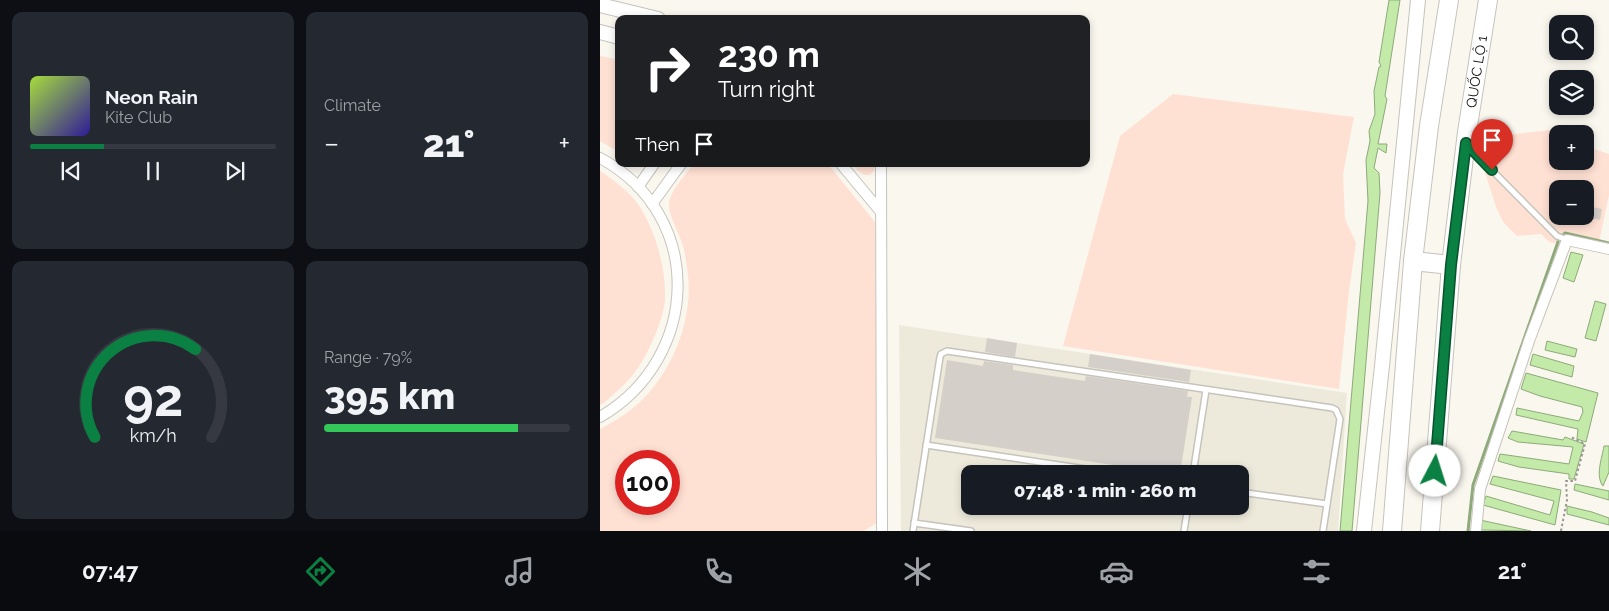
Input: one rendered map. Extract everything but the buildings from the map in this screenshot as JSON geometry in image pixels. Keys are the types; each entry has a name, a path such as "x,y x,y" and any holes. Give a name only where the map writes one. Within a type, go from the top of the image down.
{"highway":[{"path":"1392,531 1413,261 1429,126 1449,0"},
{"name":"QUỐC LỘ 1","path":"1430,531 1451,265 1466,143 1488,0"},
{"path":"1413,261 1451,265"}],"main road":[{"path":"1364,531 1418,0"},
{"path":"600,5 641,15"},
{"path":"600,32 615,35"}],"street":[{"path":"600,158 631,179 652,204 662,220 671,243 677,268 678,293 675,318 667,342 656,365 641,385 622,403 600,418"},
{"path":"638,187 652,167"},
{"path":"652,204 679,167"},
{"path":"844,167 881,212"},
{"path":"881,167 882,531"},
{"path":"1476,531 1480,489 1529,341 1567,240 1609,249"}],"lane":[{"path":"1466,143 1557,236 1567,240"},
{"path":"912,531 940,357 944,352 1332,408 1336,410 1340,419 1322,531"},
{"path":"1194,465 1206,390"},
{"path":"926,445 1059,465"},
{"path":"1249,493 1327,504"},
{"path":"1184,531 1187,515"},
{"path":"914,522 971,531"}],"path":[{"path":"1561,531 1568,500 1566,481 1575,480 1585,444 1570,437"}],"shaded area":[{"path":"1389,0 1400,0 1385,96 1387,99 1378,144 1387,144 1386,153 1378,148 1374,168 1379,173 1380,193 1352,531 1340,531 1368,201 1366,160 1370,141 1369,131 1375,114 1374,91 1379,67 1381,66 1379,62"},
{"path":"600,56 615,59 615,150 600,141"},
{"path":"1173,94 1354,117 1343,174 1345,219 1356,243 1339,389 1063,346 1120,136"},
{"path":"1549,130 1549,170 1594,170 1594,149 1609,154 1609,195 1599,242 1564,235 1560,244 1549,242 1541,234 1517,236 1503,222 1496,207 1483,166 1486,153 1499,136"},
{"path":"691,167 830,167 875,222 878,522 864,531 600,531 600,429 634,407 655,385 673,355 685,320 689,285 683,246 669,206 674,190"},
{"path":"855,167 875,167 874,171 868,175 858,171"},
{"path":"600,171 627,192 646,217 662,263 665,298 659,326 640,365 625,384 600,405"},
{"path":"1571,252 1583,255 1574,282 1563,278"},
{"path":"1595,301 1606,304 1596,341 1585,338"},
{"path":"899,325 1347,393 1338,531 901,531"},
{"path":"1547,341 1577,349 1575,357 1545,350"},
{"path":"1533,354 1574,366 1572,377 1530,365"},
{"path":"1526,373 1598,393 1586,442 1577,439 1578,429 1516,415 1517,408 1579,421 1583,412 1582,407 1521,389"},
{"path":"1512,431 1563,440 1565,437 1584,444 1574,479 1569,479 1569,474 1519,467 1498,461 1500,454 1569,464 1573,447 1518,442 1508,438"},
{"path":"1604,446 1609,446 1609,472 1603,486 1599,472"},
{"path":"1493,476 1561,490 1555,525 1483,505 1486,496 1550,515 1554,501 1490,484"},
{"path":"1575,484 1609,491 1609,500 1574,490"},
{"path":"1567,506 1609,518 1609,525 1567,514"},
{"path":"1480,520 1531,531 1481,530"}],"waterway":[{"path":"1468,531 1473,485 1559,239 1565,233 1609,243"}],"route":[{"path":"1435,471 1451,265 1466,143 1492,170"}]}
